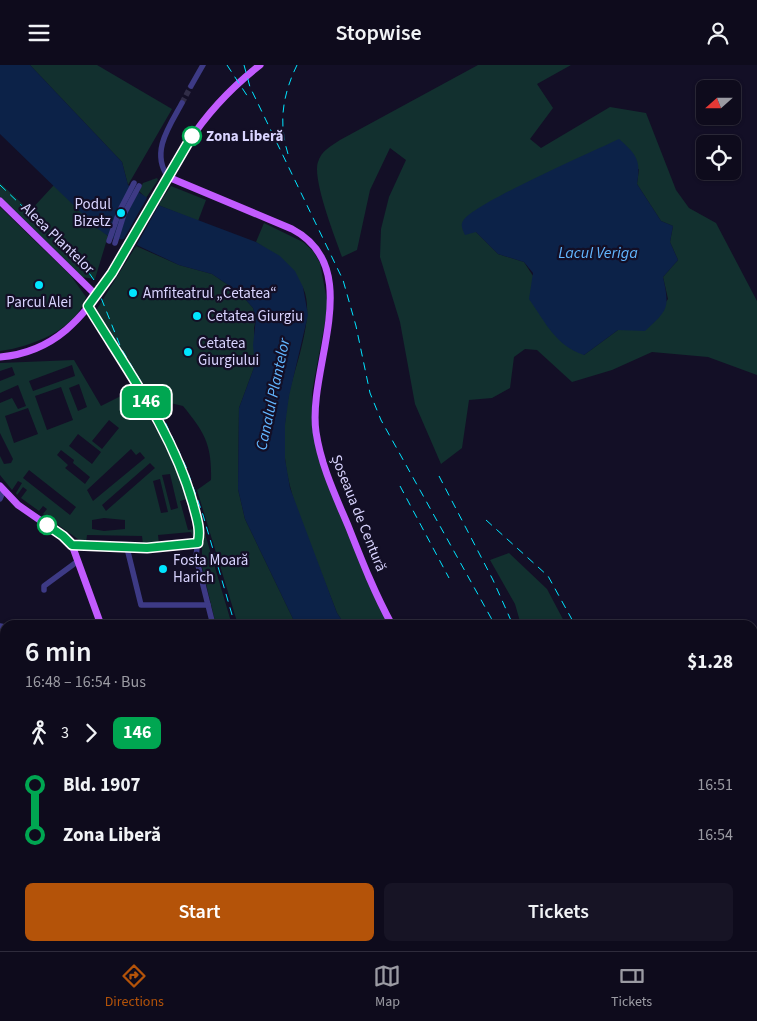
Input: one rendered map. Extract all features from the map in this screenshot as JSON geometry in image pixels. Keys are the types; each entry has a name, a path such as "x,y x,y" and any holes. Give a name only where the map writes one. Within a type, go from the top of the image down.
{"main road":[{"path":"0,357 26,352 48,343 67,329 88,306 126,248 186,145 232,88 260,65"},
{"name":"Șoseaua de Centură","path":"168,177 297,231 314,244 323,257 330,284 331,302 315,407 319,449 326,473 352,537 390,620"},
{"name":"Aleea Plantelor","path":"0,201 96,295"},
{"path":"2,488 26,511 63,536 72,545 99,620"}],"street":[{"path":"191,87 203,65"},
{"path":"168,177 162,165 162,145 166,132 182,103"},
{"path":"112,242 119,212 136,185"},
{"path":"88,306 168,439 186,482 199,530 196,557 212,620"},
{"path":"0,499 2,488"},
{"path":"72,545 126,548 198,543"},
{"path":"126,548 140,605 208,605"},
{"path":"44,590 44,586 78,561"}],"green space":[{"path":"30,65 97,65 172,109 128,185 122,162"},
{"path":"478,65 571,65 537,84 553,108 530,139 541,148 610,107 646,113 676,190 689,208 716,223 757,301 757,375 708,357 652,352 612,370 572,382 537,350 525,349 514,357 510,388 492,398 469,400 462,448 441,464 415,404 400,322 380,257 381,229 389,197 406,160 390,148 370,190 357,250 342,257 325,208 317,170 321,155 340,140","holes":["639,169 637,184 661,221 673,226 670,242 678,260 663,277 668,299 645,330 618,330 584,355 524,262 498,254 476,232"]},
{"path":"157,178 158,180 146,198 139,191 143,183"},
{"path":"0,183 30,211 54,185 108,236 95,279 81,277 0,197"},
{"path":"171,186 206,200 198,221 158,205"},
{"name":"Parcul Alei","path":"0,207 71,276 86,297 81,309 63,328 25,346 0,351"},
{"path":"264,223 303,242 313,251 320,263 328,306 312,392 312,427 318,457 370,587 386,620 342,620 337,613 299,516 288,476 284,442 286,410 306,324 306,297 302,286 288,268 256,242"},
{"path":"136,246 179,265 212,274 240,293 253,308 256,318 254,328 255,365 239,408 238,489 245,519 294,620 236,620 197,490 211,480 210,457 206,440 197,424 183,406 166,402 151,406 95,312"},
{"path":"74,360 101,406 133,390 174,459 187,499 180,501 188,530 195,529 194,540 191,532 158,535 159,544 143,544 142,536 87,535 86,543 82,542 43,514 47,509 43,506 39,511 21,498 27,490 23,487 17,495 16,493 22,483 18,481 12,490 0,475 0,456 4,464 11,463 13,459 0,433 0,403 12,398 18,409 26,406 18,385 0,393 0,381 15,375 12,367 0,371 0,363","holes":["72,365 75,376 33,391 29,381","79,384 87,407 78,411 69,388","61,387 73,420 47,430 35,396","28,408 38,434 14,443 5,416","109,420 119,428 102,449 92,441","78,434 101,452 92,464 69,446","131,449 136,455 140,452 145,458 93,501 87,490","61,450 74,460 73,463 90,477 85,484 65,468 68,465 57,455","150,463 155,468 106,511 102,505","29,470 76,507 70,515 23,478","170,474 178,508 171,510 162,475","160,479 168,512 161,513 153,481","104,518 125,520 125,529 104,531 92,529 92,520"]},
{"path":"193,493 231,620 215,620 202,567 202,529"},
{"path":"509,553 547,589 563,620 520,620 515,604 490,560"}],"water":[{"name":"Canalul Plantelor","path":"0,65 30,65 122,162 128,185 158,205 256,242 280,256 295,271 303,287 308,315 289,396 285,425 285,459 290,488 337,613 342,620 294,620 245,519 238,489 239,408 255,365 253,345 256,318 253,308 240,293 212,274 179,265 124,239 110,237 97,228 0,134"},
{"name":"Lacul Veriga","path":"619,139 634,154 638,163 637,184 661,221 673,226 670,242 678,260 663,277 666,302 663,313 645,331 618,330 584,355 574,351 558,339 529,299 533,273 524,262 498,254 476,232 465,235 462,225 463,221 471,213 488,203 535,178"}],"pier":[{"path":"148,196 160,203 135,248 122,242"}],"tunnel":[{"path":"182,103 191,86"}],"railway":[{"path":"227,65 248,97"},
{"path":"244,65 250,87 343,280 356,326 370,393 381,420 492,620"},
{"path":"288,154 283,131 285,97 297,65"},
{"path":"0,185 82,263 94,280 121,348 166,424 186,467 203,515 234,620"},
{"path":"439,476 493,580 511,620"},
{"path":"400,486 449,578"},
{"path":"486,520 548,576 572,620"}],"bus line":[{"name":"146","path":"47,525 72,545 147,548 198,543 199,527 186,482 168,439 88,306 112,273 192,136"}],"place":[{"name":"Zona Liberă","path":"192,136"},
{"name":"Podul Bizetz","path":"121,213"},
{"name":"Parcul Alei","path":"39,285"},
{"name":"Amfiteatrul „Cetatea“","path":"133,293"},
{"name":"Cetatea Giurgiu","path":"197,316"},
{"name":"Cetatea Giurgiului","path":"188,352"},
{"name":"Fosta Moară Harich","path":"163,569"}]}
